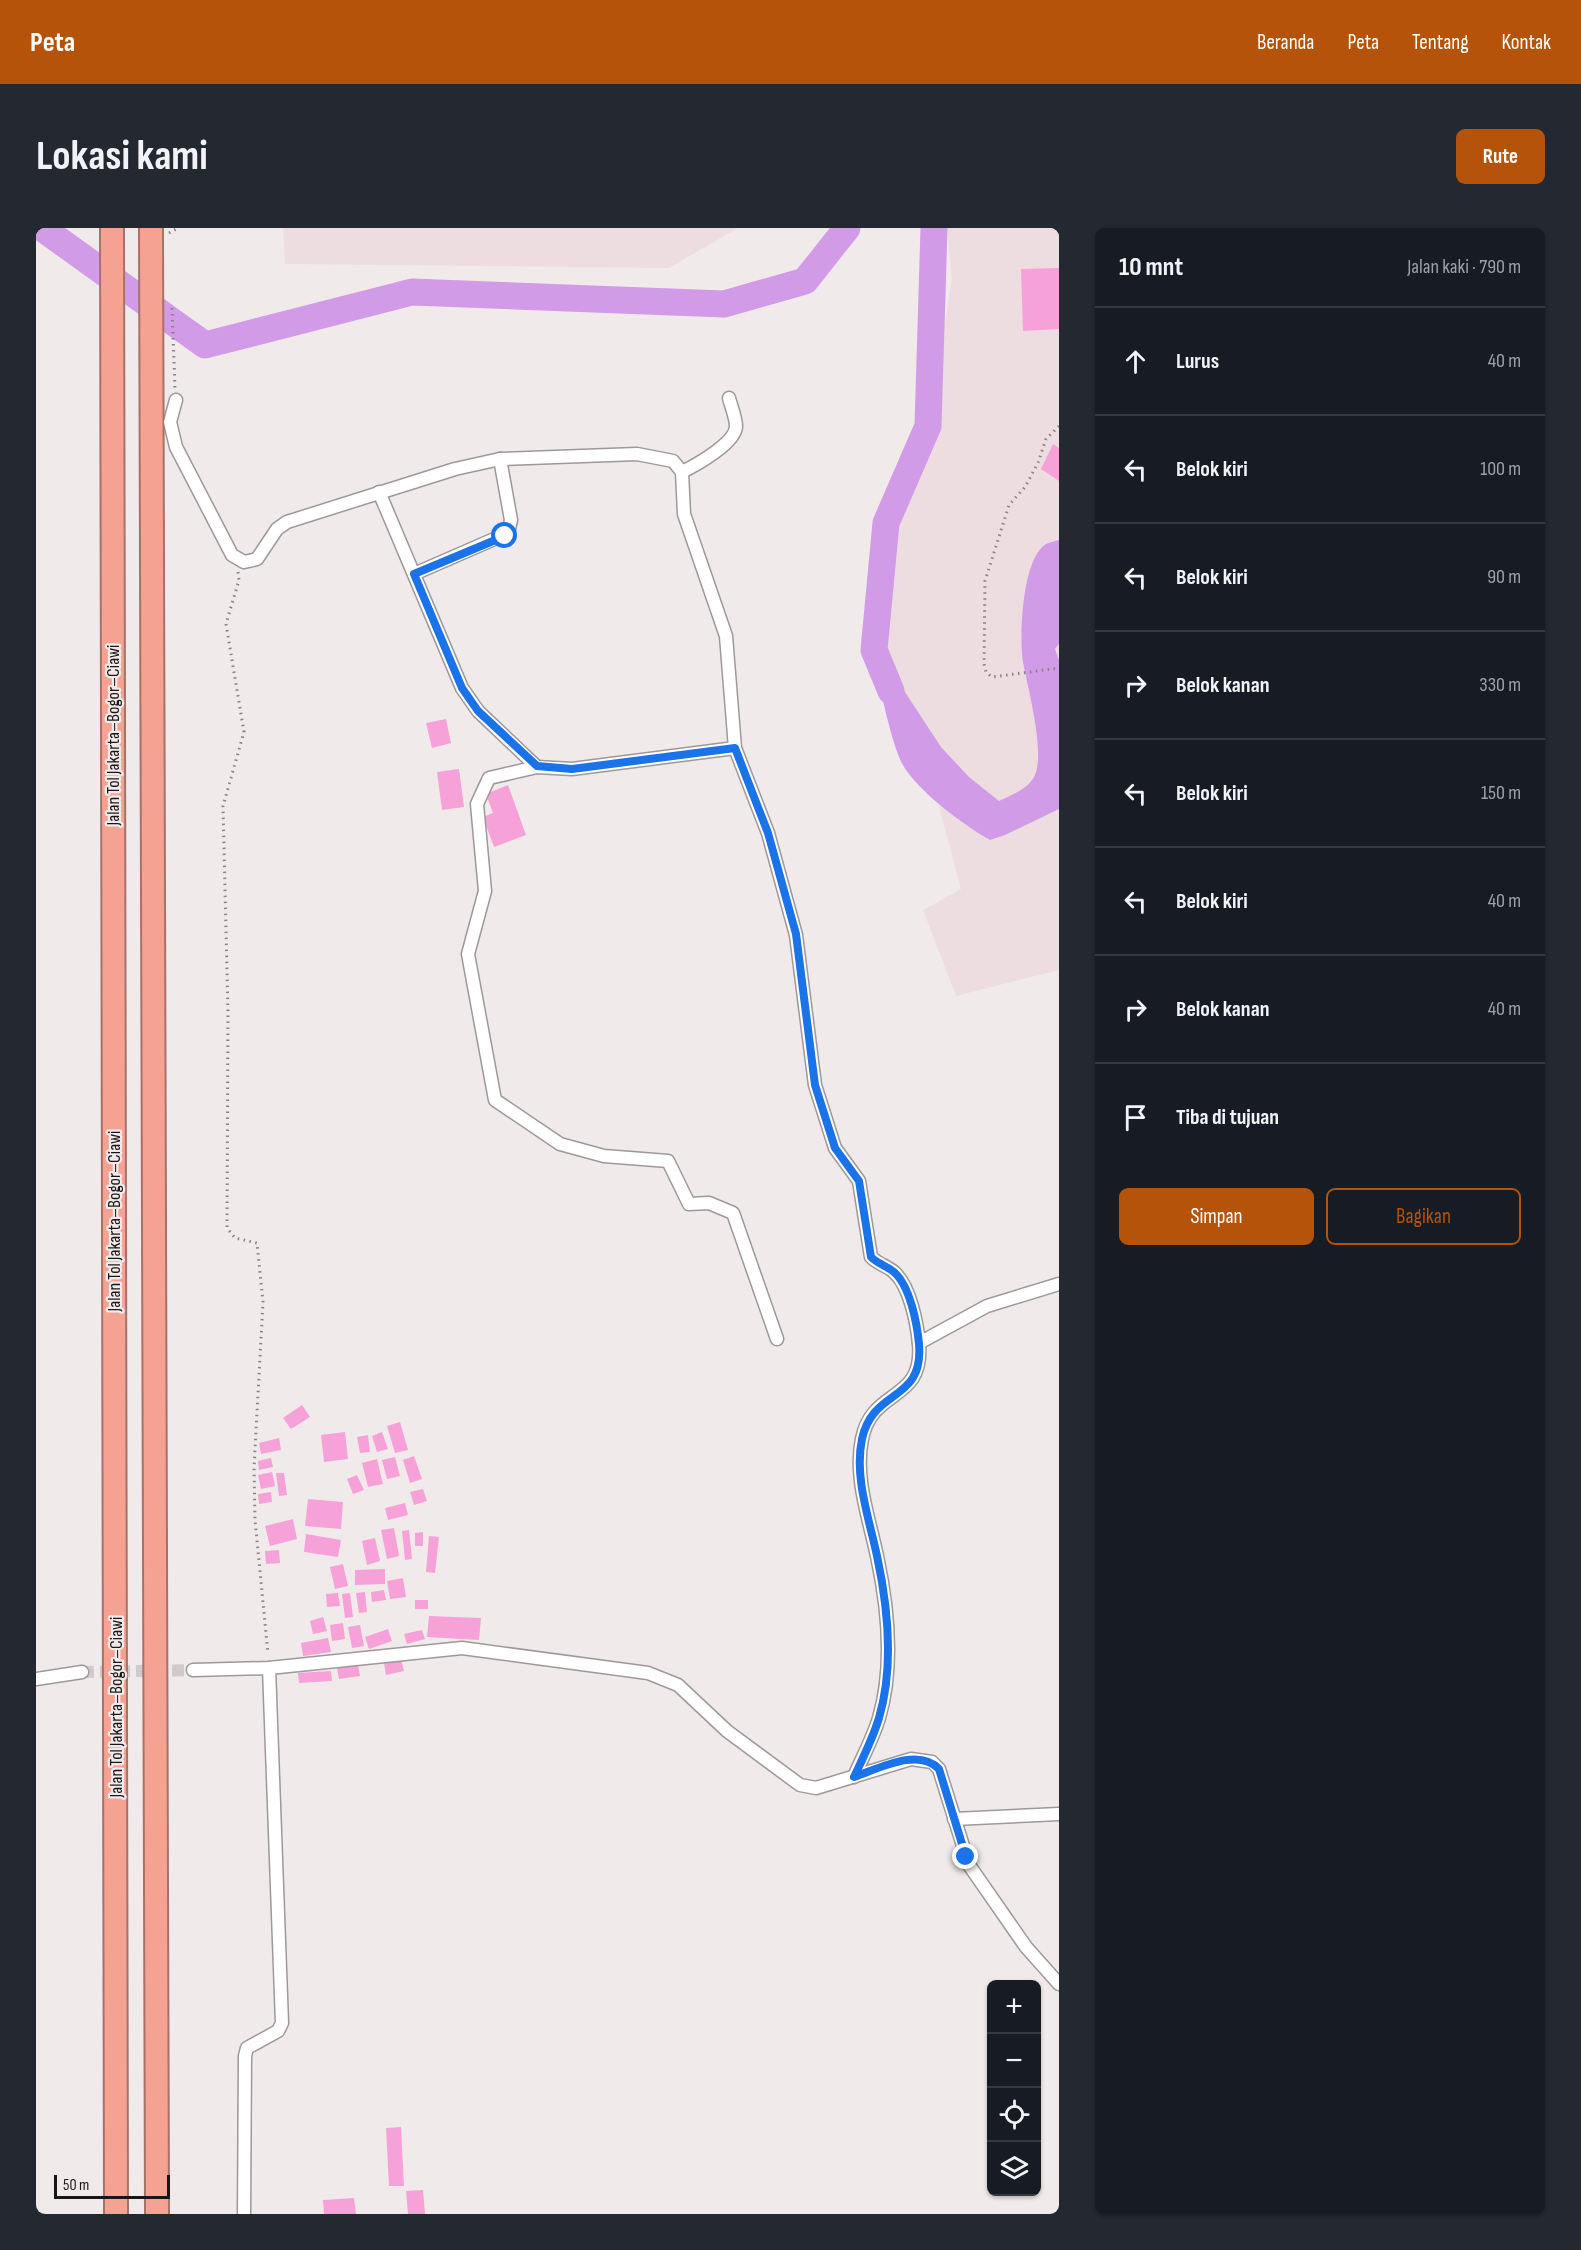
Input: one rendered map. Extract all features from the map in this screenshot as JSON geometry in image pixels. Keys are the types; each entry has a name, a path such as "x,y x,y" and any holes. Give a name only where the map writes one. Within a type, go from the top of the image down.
{"highway":[{"name":"Jalan Tol Jakarta–Bogor–Ciawi","path":"112,228 116,2214"},
{"path":"157,2214 151,439 159,231"},
{"path":"106,2214 115,2138"}],"street":[{"path":"682,472 719,449 732,437 736,427 729,398"},
{"path":"176,400 170,422 176,447 232,555 244,562 257,559 277,529 287,522 455,469 500,459 531,456 650,455 673,461 682,472 684,514 726,636 735,748 768,833 796,934 815,1085 835,1148 859,1181 871,1257 901,1279 919,1343 919,1365 916,1377 909,1385 880,1405 866,1423 862,1439 859,1462 885,1597 887,1653 879,1719 854,1777"},
{"path":"414,574 508,532 511,520 500,459"},
{"path":"379,492 462,688 478,711 537,766"},
{"path":"735,748 572,769 537,766 489,778 477,804 485,891 468,954 495,1100 560,1144 604,1156 668,1161 689,1204 709,1203 733,1213 777,1339"},
{"path":"919,1343 987,1306 1059,1284"},
{"path":"193,1670 269,1668 462,1648 648,1673 678,1685 727,1731 800,1785 816,1788 911,1759 932,1762 939,1769 969,1865 1026,1947 1059,1984"},
{"path":"244,2214 245,2056 247,2048 278,2031 282,2023 269,1668"},
{"path":"36,1679 82,1672"},
{"path":"954,1819 1059,1814"}],"path":[{"path":"159,231 178,228"},
{"path":"172,313 175,378"},
{"path":"1059,426 1046,439 1038,463 1026,487 1009,505 985,581 984,664 986,672 992,676 1059,669"},
{"path":"236,557 240,580 226,624 244,732 223,806 228,1013 227,1228 235,1238 256,1244 263,1302 255,1468 255,1520 269,1668"}],"shaded area":[{"path":"283,228 738,228 669,268 285,264"},
{"path":"947,228 1059,228 1059,970 956,996 923,910 961,889 918,728 885,647 887,540 937,371 952,279"},
{"path":"1059,540 1059,644 1055,649 1059,660 1059,809 990,840 938,804 905,768 895,747 886,715 877,673 877,658 882,657 941,747 969,777 999,801 1019,791 1032,780 1038,764 1035,720 1023,662 1024,599 1027,581 1038,552 1046,544"}],"building":[{"path":"1059,268 1059,329 1023,331 1021,269"},
{"path":"1053,444 1059,448 1059,481 1041,469"},
{"path":"446,719 451,743 432,748 426,723"},
{"path":"459,769 464,807 442,810 437,772"},
{"path":"508,785 526,835 494,847 483,817 493,813 486,794"},
{"path":"302,1405 310,1417 291,1429 283,1418"},
{"path":"400,1422 408,1450 395,1453 387,1426"},
{"path":"345,1432 348,1459 324,1462 321,1435"},
{"path":"382,1432 388,1449 377,1452 372,1436"},
{"path":"368,1435 370,1452 360,1453 357,1437"},
{"path":"279,1438 281,1450 261,1454 259,1443"},
{"path":"414,1456 422,1479 410,1483 403,1460"},
{"path":"395,1457 400,1476 387,1479 382,1460"},
{"path":"271,1458 273,1467 259,1470 258,1461"},
{"path":"377,1459 383,1484 368,1487 362,1463"},
{"path":"272,1472 275,1486 261,1489 258,1475"},
{"path":"276,1473 284,1473 287,1495 279,1496"},
{"path":"357,1475 364,1490 353,1494 347,1479"},
{"path":"423,1489 427,1501 414,1505 410,1492"},
{"path":"271,1492 272,1502 259,1504 258,1494"},
{"path":"308,1499 343,1502 341,1529 305,1526"},
{"path":"405,1503 408,1515 388,1520 385,1508"},
{"path":"293,1519 297,1539 270,1546 265,1526"},
{"path":"394,1528 399,1556 387,1559 381,1530"},
{"path":"409,1530 412,1559 405,1560 402,1531"},
{"path":"423,1532 423,1546 415,1546 415,1533"},
{"path":"306,1534 341,1540 338,1557 304,1552"},
{"path":"429,1536 439,1537 435,1573 426,1572"},
{"path":"375,1538 380,1561 367,1565 362,1541"},
{"path":"279,1550 280,1563 266,1564 265,1551"},
{"path":"343,1564 348,1586 335,1589 330,1567"},
{"path":"385,1569 385,1584 355,1585 355,1570"},
{"path":"403,1578 406,1597 390,1599 387,1581"},
{"path":"384,1590 386,1600 372,1602 371,1592"},
{"path":"365,1592 367,1612 359,1613 356,1593"},
{"path":"338,1593 340,1606 327,1607 326,1594"},
{"path":"350,1593 353,1617 345,1618 342,1594"},
{"path":"415,1600 428,1600 428,1609 415,1609"},
{"path":"429,1616 481,1618 479,1640 427,1637"},
{"path":"323,1617 327,1631 313,1634 310,1621"},
{"path":"343,1623 345,1639 332,1641 330,1625"},
{"path":"360,1625 364,1646 352,1648 348,1627"},
{"path":"388,1629 392,1641 369,1649 365,1637"},
{"path":"422,1630 425,1639 407,1644 404,1634"},
{"path":"328,1638 331,1652 303,1656 301,1643"},
{"path":"401,1659 404,1671 386,1675 384,1663"},
{"path":"358,1665 360,1676 339,1679 337,1668"},
{"path":"331,1671 332,1681 299,1683 298,1673"},
{"path":"401,2127 404,2186 389,2186 386,2128"},
{"path":"423,2190 425,2214 408,2214 406,2191"},
{"path":"354,2198 356,2214 324,2214 323,2200"}],"waterway":[{"path":"42,228 205,345 412,292 724,304 805,281 847,228"},
{"path":"891,691 874,650 886,523 928,426 934,228"}],"tunnel":[{"path":"82,1672 193,1670"}],"route":[{"path":"505,536 414,574 450,666 478,711 537,766 572,769 735,748 768,833 801,956 805,1013 815,1085 835,1148 859,1181 871,1257 894,1271 901,1279 919,1343 919,1365 916,1377 909,1385 880,1405 866,1423 862,1439 859,1462 885,1597 887,1653 883,1701 879,1719 854,1777 911,1759 932,1762 939,1769 966,1857"}]}
